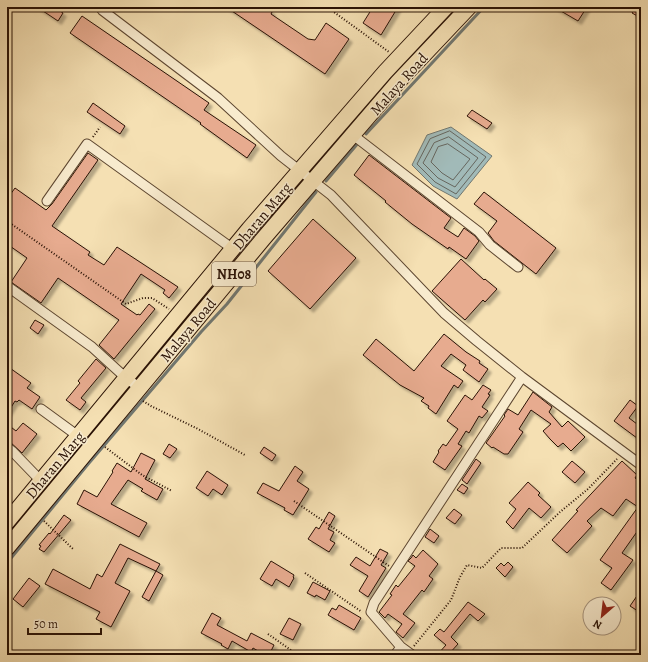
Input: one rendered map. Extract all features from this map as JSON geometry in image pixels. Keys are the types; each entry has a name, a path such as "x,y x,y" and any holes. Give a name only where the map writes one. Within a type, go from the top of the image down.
{"main road":[{"name":"Dharan Marg","path":"7,522 300,170 446,7"},
{"name":"Malaya Road","path":"7,548 263,239 398,82 469,7"},
{"path":"403,54 419,60"}],"street":[{"path":"102,7 102,10 117,22 218,98 281,156 331,195 444,313 522,377 641,465"},
{"path":"353,135 479,232 490,245 518,267"},
{"path":"47,201 87,144 233,249"},
{"path":"7,286 30,301 92,347 126,378 137,391"},
{"path":"411,654 398,651 371,612 374,603 522,377"},
{"path":"41,409 78,436"},
{"path":"7,447 41,481"}],"path":[{"path":"327,7 403,54"},
{"path":"87,144 100,127"},
{"path":"7,221 126,304 143,298 152,298 178,315"},
{"path":"137,391 151,406 198,429 245,455"},
{"path":"96,441 142,476 172,490"},
{"path":"411,654 451,600 460,577 467,565 482,568 501,548 522,548 560,512 588,489 624,452"},
{"path":"294,500 395,570"},
{"path":"36,513 73,549"},
{"path":"305,573 363,612 371,612"},
{"path":"268,634 298,655"}],"water":[{"path":"451,127 492,156 457,199 433,186 412,165 427,135"}],"building":[{"path":"37,7 54,7 63,13 58,21"},
{"path":"226,7 265,7 272,12 271,14 308,39 315,40 326,23 349,39 325,74"},
{"path":"373,7 398,7 381,35 363,23"},
{"path":"554,7 587,7 578,21"},
{"path":"636,7 641,7 641,18 632,13"},
{"path":"82,16 209,103 204,110 256,145 247,158 200,124 201,123 70,33"},
{"path":"93,103 125,126 120,134 87,112"},
{"path":"472,110 492,123 487,129 467,116"},
{"path":"88,153 98,160 52,226 90,252 88,255 104,265 117,247 178,287 169,298 163,293 165,290 141,274 121,304 137,315 140,315 149,304 155,309 114,359 99,345 119,320 58,278 41,303 11,282 27,258 7,244 7,199 15,188 46,210 52,204"},
{"path":"369,155 451,218 444,228 458,237 464,228 475,236 479,241 466,259 449,247 448,249 412,224 354,175"},
{"path":"484,192 556,248 536,274 494,241 488,233 497,221 474,204"},
{"path":"313,219 356,258 310,309 268,271"},
{"path":"461,259 484,280 485,279 497,289 485,302 483,300 465,320 432,291"},
{"path":"35,320 44,325 38,334 30,328"},
{"path":"444,334 466,352 480,361 479,363 488,369 479,382 463,370 466,365 451,354 441,366 463,381 458,388 454,385 436,414 428,408 429,406 421,401 424,398 400,385 363,355 376,339 414,371"},
{"path":"96,359 106,368 81,398 86,402 80,410 66,400 80,383 78,381"},
{"path":"7,366 31,383 27,388 40,397 32,409 19,400 17,402 15,401 7,414"},
{"path":"483,385 491,390 488,394 490,395 482,407 488,411 482,418 479,416 469,433 466,431 458,444 462,446 445,470 433,462 443,444 446,446 458,429 447,421 465,395 472,400"},
{"path":"533,392 552,407 549,412 562,427 568,421 585,437 571,451 563,443 558,447 550,439 543,431 551,424 531,410 519,429 523,432 508,454 504,454 493,447 492,448 486,443 505,416 504,415 508,409 518,415"},
{"path":"630,400 638,406 629,418 641,427 641,441 614,421"},
{"path":"23,423 37,434 22,453 9,441 10,439 7,437 7,424 16,431"},
{"path":"169,444 177,449 170,458 163,454"},
{"path":"264,447 276,455 272,461 260,453"},
{"path":"141,453 155,460 145,479 163,489 157,500 141,491 143,489 128,480 111,504 147,523 139,537 77,504 84,490 97,497 117,463 131,472"},
{"path":"476,459 481,463 467,484 462,480"},
{"path":"572,461 585,472 575,483 562,472"},
{"path":"622,461 637,475 635,478 641,483 641,526 622,553 633,560 611,590 601,583 612,568 600,560 638,507 626,499 613,516 601,508 587,521 592,526 567,553 552,540 578,511 576,510"},
{"path":"295,466 303,472 297,481 309,489 293,515 284,510 285,508 257,493 263,483 279,491"},
{"path":"207,471 228,485 222,495 213,489 208,496 196,488"},
{"path":"528,482 540,493 538,495 551,507 541,518 529,508 513,529 506,522 516,509 509,503"},
{"path":"462,484 468,488 464,494 457,490"},
{"path":"454,509 462,515 455,524 446,518"},
{"path":"329,512 335,516 328,529 334,532 330,540 335,543 329,552 308,539 316,527 319,529"},
{"path":"64,515 71,520 44,552 39,549 41,546 39,545 49,533 50,534"},
{"path":"430,529 439,536 434,543 425,537"},
{"path":"120,544 160,564 156,571 128,558 115,583 130,591 111,627 96,619 100,612 45,584 53,569 90,589 97,574 102,577"},
{"path":"380,549 388,553 381,565 386,568 368,597 359,591 368,576 350,565 356,557 370,566"},
{"path":"423,550 438,564 429,576 433,579 424,592 422,590 403,614 415,623 403,638 396,632 402,624 388,614 385,618 379,612 392,595 390,594 396,585 398,587 415,566 408,561 413,555 416,558"},
{"path":"271,561 294,575 289,587 276,579 272,586 260,579"},
{"path":"508,562 513,567 505,577 496,568 501,563 504,566"},
{"path":"156,571 163,575 149,601 142,597"},
{"path":"29,578 40,586 23,607 13,599"},
{"path":"313,582 330,591 325,600 316,595 315,597 307,593"},
{"path":"641,590 641,613 630,606"},
{"path":"468,602 485,614 478,621 470,614 451,637 458,644 448,655 437,655 446,645 434,635 440,629 444,632"},
{"path":"339,605 361,618 354,630 328,615 332,608 336,610"},
{"path":"212,613 221,618 217,625 247,641 251,633 274,645 269,655 265,655 253,648 251,652 232,641 228,649 221,645 222,644 201,633"},
{"path":"289,618 301,624 293,640 280,634"}],"waterway":[{"path":"366,134 484,7"},
{"path":"326,181 359,142"},
{"path":"7,563 89,463 201,332 227,304 316,192"}]}
